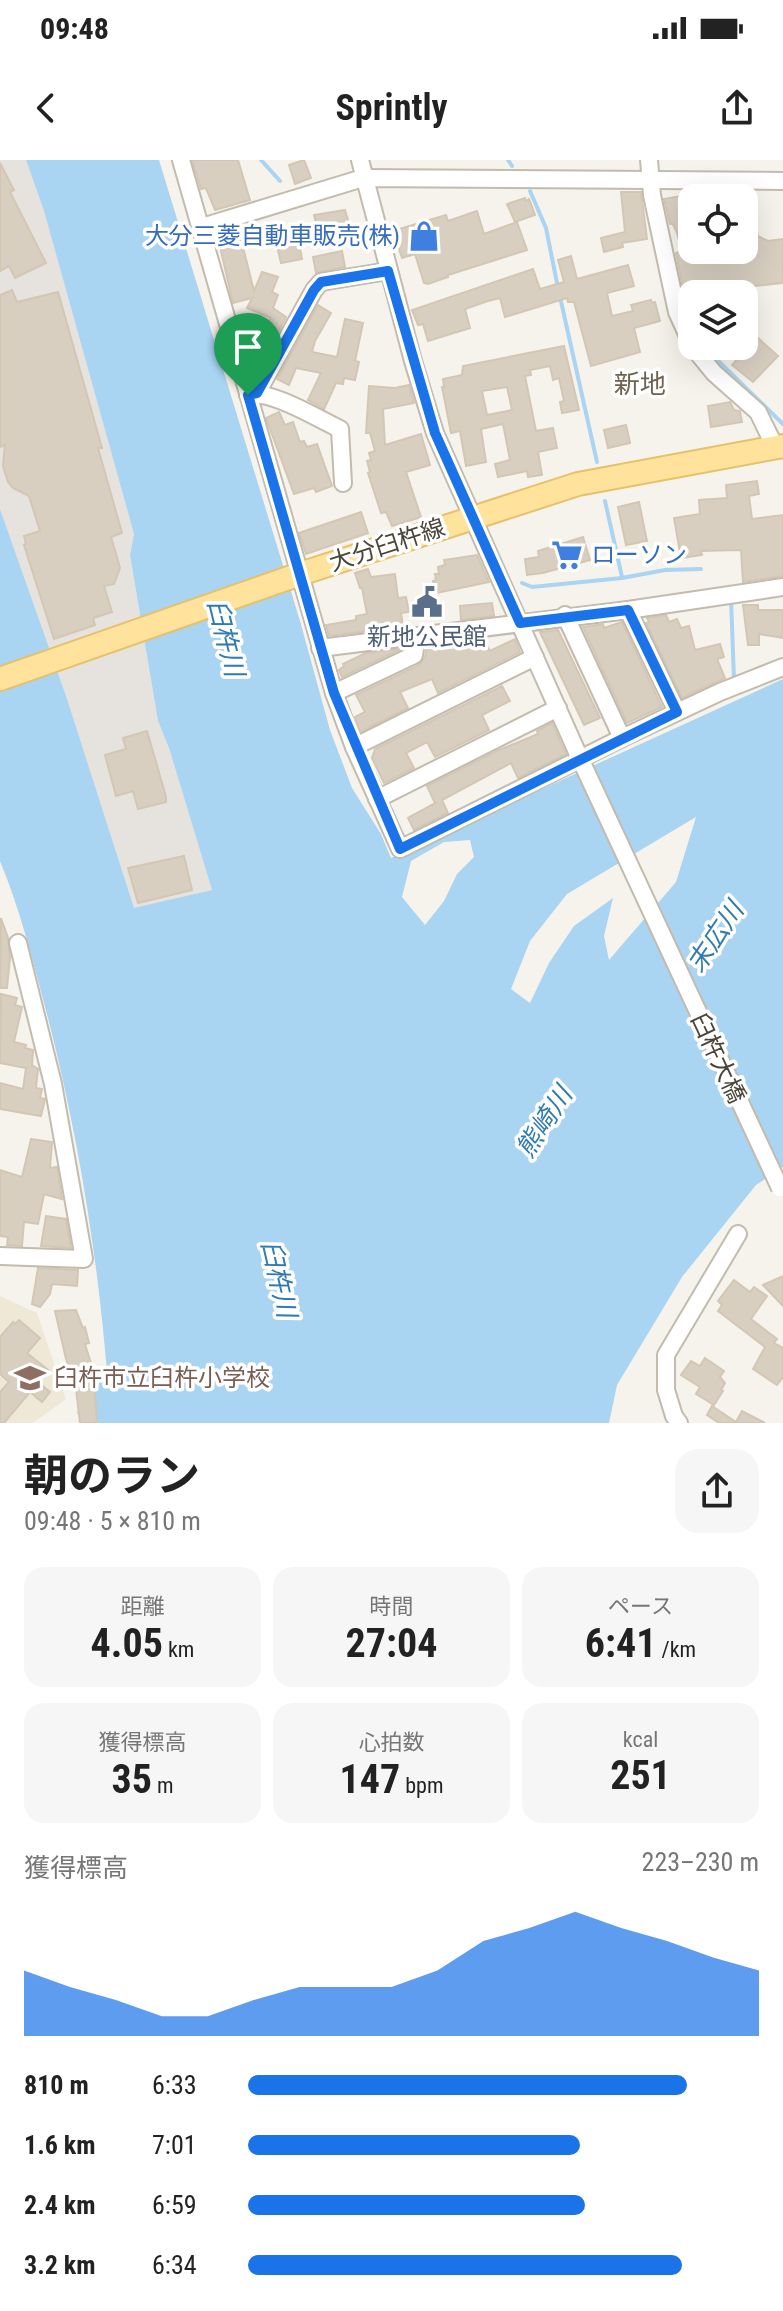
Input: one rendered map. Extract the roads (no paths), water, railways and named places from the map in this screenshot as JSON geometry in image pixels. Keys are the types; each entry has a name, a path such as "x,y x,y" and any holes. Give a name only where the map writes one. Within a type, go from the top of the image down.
{"main road":[{"name":"大分臼杵線","path":"0,679 296,576 578,484 779,447"}],"street":[{"path":"181,160 253,394 296,576 354,747 400,849 622,738 783,667"},
{"name":"臼杵大橋","path":"360,160 388,271 435,433 577,752 782,1191"},
{"path":"649,160 650,180 678,314"},
{"path":"202,227 363,178 783,181"},
{"path":"253,394 321,282 388,271"},
{"path":"702,360 758,412 779,447"},
{"path":"253,394 281,401 340,429 343,483"},
{"path":"320,648 565,615 628,610 783,587"},
{"path":"628,610 677,712"},
{"path":"565,615 622,738"},
{"path":"334,693 414,655 417,636"},
{"path":"354,747 535,657"},
{"path":"377,799 558,708"},
{"path":"0,1256 84,1259 53,1084 28,973 18,943"},
{"path":"679,1423 666,1390 666,1355 738,1234"}],"water":[{"path":"26,160 159,160 300,621 330,730 352,788 381,834 391,858 783,679 783,1167 756,1185 682,1277 617,1385 609,1423 81,1423 77,1412 107,1372 92,1238 59,1062 27,939 0,861 0,509 67,699 134,908 212,890 158,721 130,555 134,534 44,211","holes":["696,817 676,882 609,960 604,936 613,898 574,926 549,963 530,1003 511,989 530,941 567,894","470,840 474,857 457,874 444,901 425,925 402,897 411,861 444,842"]}],"waterway":[{"path":"261,160 280,181"},
{"path":"508,160 512,166"},
{"path":"530,191 546,228 558,288"},
{"path":"560,297 597,462"},
{"path":"717,360 783,424"},
{"path":"605,501 622,577"},
{"path":"522,583 532,587 622,578 665,570 701,569"},
{"path":"731,599 734,679"}],"place":[{"name":"大分三菱自動車販売(株)","path":"424,236"},
{"name":"ローソン","path":"567,555"},
{"name":"新地公民館","path":"427,602"},
{"name":"臼杵市立臼杵小学校","path":"30,1378"}],"district":[{"name":"新地","path":"640,384"}],"water label":[{"name":"臼杵川","path":"226,638"},
{"name":"末広川","path":"715,937"},
{"name":"熊崎川","path":"544,1122"},
{"name":"臼杵川","path":"279,1279"}]}
